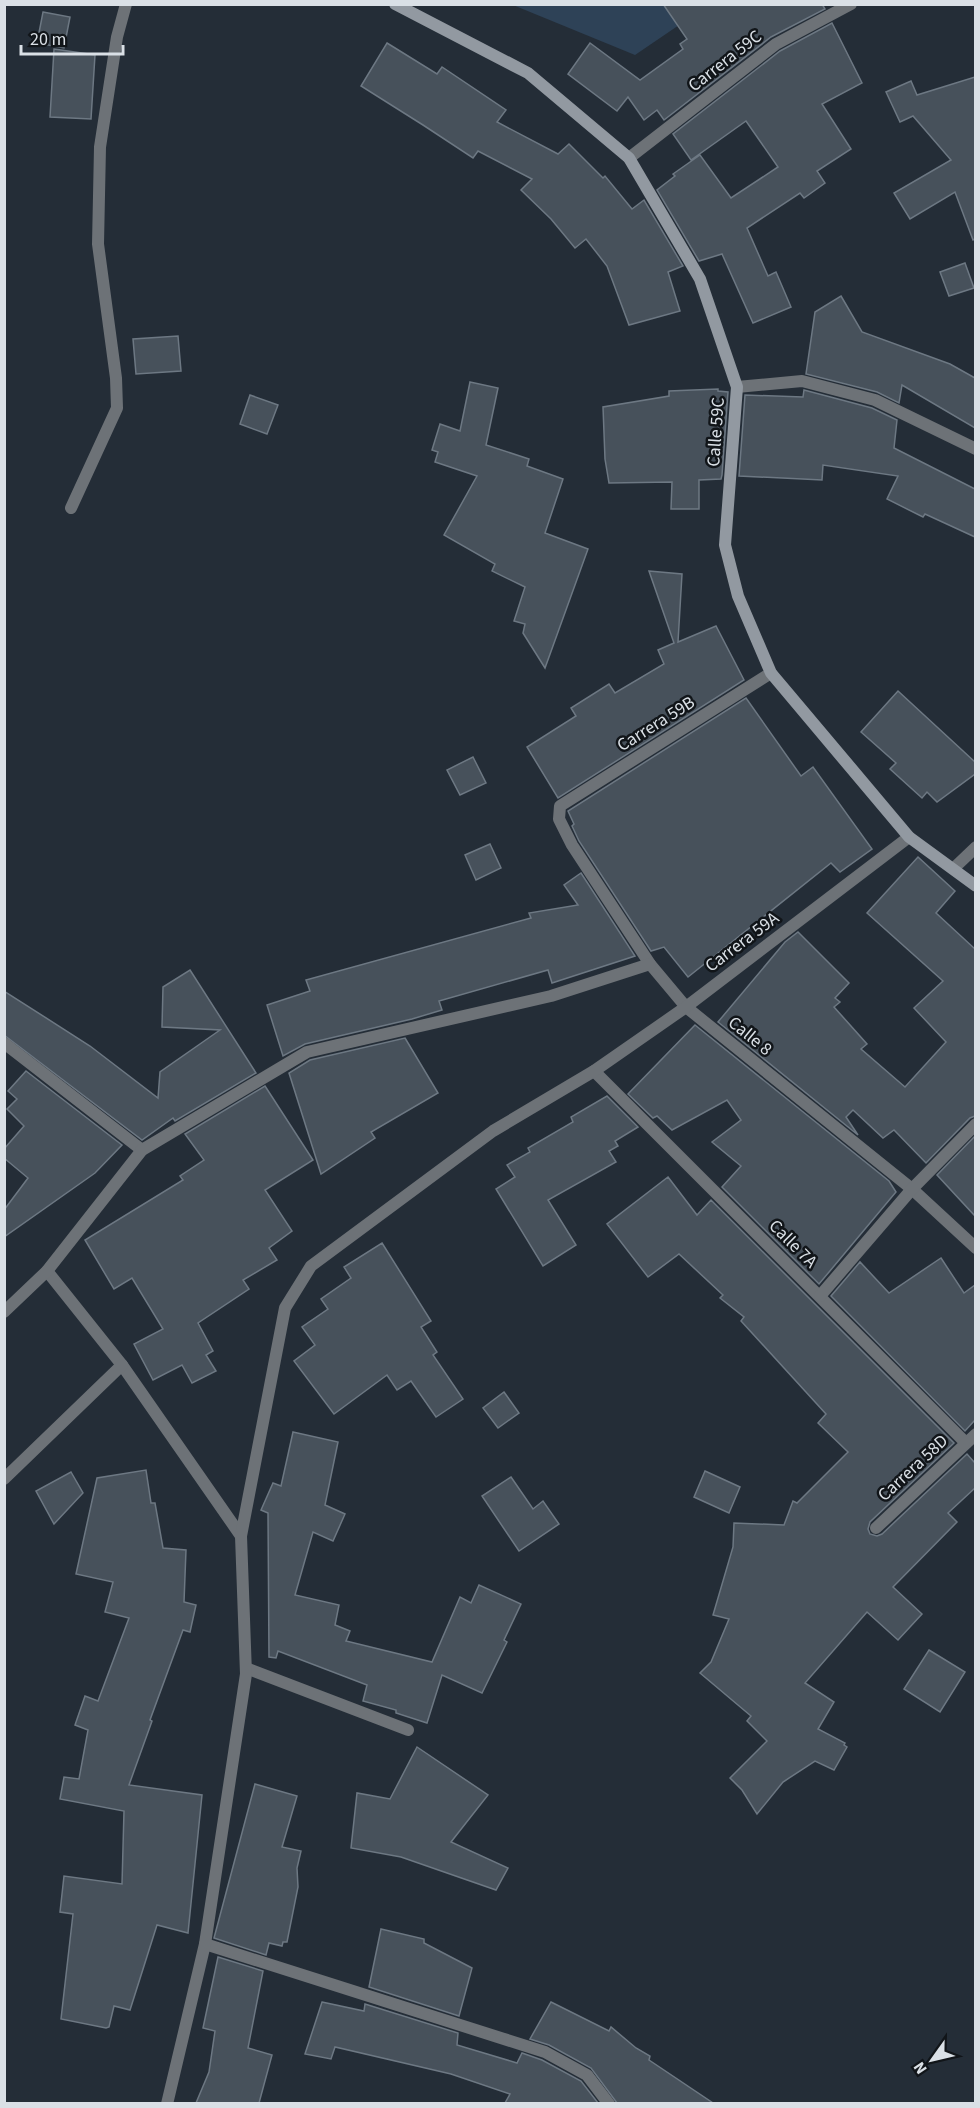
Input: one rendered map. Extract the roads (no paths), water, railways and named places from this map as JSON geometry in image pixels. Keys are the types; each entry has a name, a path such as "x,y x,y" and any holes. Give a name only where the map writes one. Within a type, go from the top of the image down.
{"street":[{"path":"71,508 117,408 116,378 98,233 100,147 117,37 126,4"},
{"name":"Calle 59C","path":"395,4 528,73 629,158 700,279 737,387 725,545 738,596 771,673 909,837 954,868 975,886"},
{"name":"Carrera 59C","path":"629,158 776,44 851,4"},
{"path":"737,387 802,381 875,400 975,449"},
{"name":"Carrera 59B","path":"560,806 771,673"},
{"name":"Calle 8","path":"560,806 559,819 572,845 650,964 686,1007 912,1189 975,1248"},
{"name":"Carrera 59A","path":"167,2103 205,1944 246,1668 241,1536 285,1308 311,1266 494,1131 594,1071 686,1007 909,837"},
{"path":"954,868 975,847"},
{"path":"4,1312 47,1271 142,1150 307,1052 551,996 650,964"},
{"path":"4,1043 142,1150"},
{"name":"Calle 7A","path":"594,1071 966,1443"},
{"path":"819,1296 912,1189 975,1124"},
{"path":"47,1271 122,1365 241,1536"},
{"path":"4,1479 122,1365"},
{"name":"Carrera 58D","path":"876,1528 975,1434"},
{"path":"246,1668 408,1730"},
{"path":"205,1944 545,2052 587,2074 609,2103"}]}
